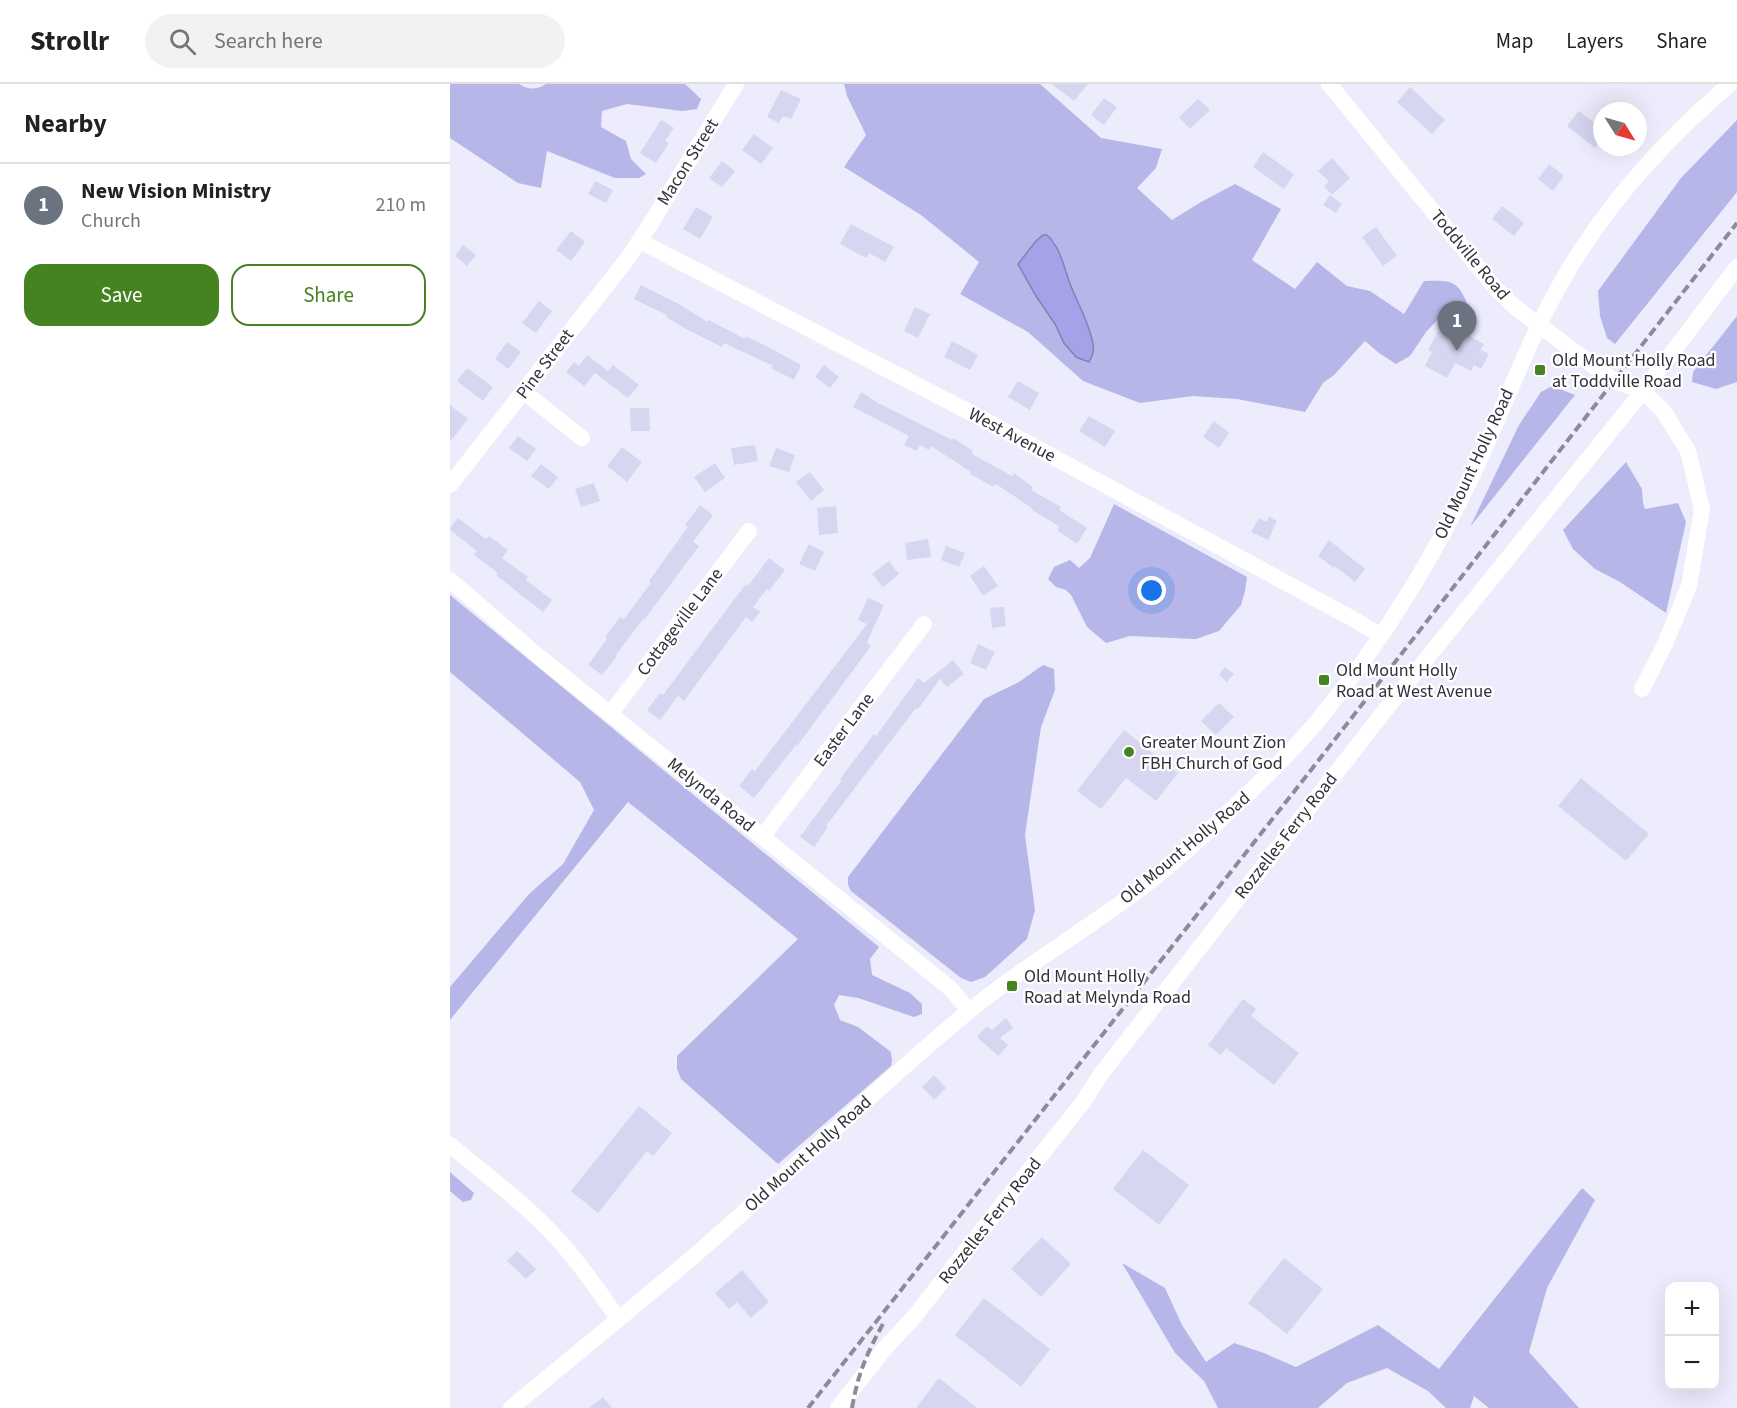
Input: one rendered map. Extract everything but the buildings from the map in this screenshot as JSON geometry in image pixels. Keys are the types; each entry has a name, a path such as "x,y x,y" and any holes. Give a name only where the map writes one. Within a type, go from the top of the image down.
{"street":[{"name":"Macon Street","path":"640,241 736,84"},
{"name":"Toddville Road","path":"1329,84 1497,290 1539,326 1614,381 1643,390"},
{"name":"Old Mount Holly Road","path":"511,1408 694,1256 969,1011 1044,955 1138,891 1214,826 1298,744 1381,636 1420,573 1459,502 1539,326 1580,250 1621,194 1659,150 1698,111 1730,84"},
{"name":"Pine Street","path":"450,485 640,241"},
{"name":"West Avenue","path":"640,241 996,426 1381,636"},
{"name":"Rozzelles Ferry Road","path":"838,1408 1071,1118 1101,1074 1390,704 1643,390 1737,267"},
{"path":"1642,689 1665,644 1689,586 1702,509 1688,451 1664,412 1643,390"},
{"path":"524,392 582,438"},
{"name":"Cottageville Lane","path":"610,714 749,531"},
{"name":"Melynda Road","path":"450,580 610,714 951,989 969,1011"},
{"name":"Easter Lane","path":"763,836 924,624"},
{"path":"450,1145 494,1180 551,1232 588,1276 618,1319"}],"shaded area":[{"path":"450,84 519,84 532,88 546,84 685,84 701,99 697,109 682,111 627,104 602,111 601,127 626,141 631,159 646,174 639,178 615,178 547,151 541,188 518,183 450,138"},
{"path":"844,84 1040,84 1101,138 1162,149 1156,168 1137,188 1172,220 1235,184 1281,209 1252,260 1295,289 1317,262 1347,286 1370,291 1404,314 1424,281 1448,282 1458,287 1469,308 1461,312 1445,312 1426,332 1410,356 1396,364 1365,341 1334,375 1323,383 1305,412 1237,399 1193,396 1140,403 1083,381 1028,332 960,294 979,262 921,215 844,167 866,135 847,96","holes":["1054,241 1072,290 1080,306 1076,357 1064,343 1055,324"]},
{"path":"1737,120 1737,192 1615,344 1607,338 1600,316 1598,291 1681,178"},
{"path":"1043,235 1047,235 1057,247 1092,337 1093,353 1089,362 1076,357 1064,343 1018,264"},
{"path":"1737,316 1737,382 1716,389 1692,382 1693,372"},
{"path":"1552,386 1575,395 1470,527 1519,425 1541,392"},
{"path":"1626,462 1642,489 1645,509 1678,503 1686,522 1666,613 1620,582 1595,569 1573,549 1563,530"},
{"path":"1114,504 1247,577 1241,605 1219,631 1196,639 1130,636 1106,643 1087,627 1071,595 1066,590 1056,587 1048,579 1054,567 1070,560 1079,568 1090,558"},
{"path":"450,595 879,947 870,959 872,975 910,993 922,1004 922,1014 914,1017 858,998 839,995 834,1005 840,1020 858,1027 891,1052 891,1066 778,1164 681,1079 677,1069 677,1056 798,939 628,802 450,1020 450,987 529,894 563,864 594,810 580,782 450,672"},
{"path":"1043,665 1054,669 1055,690 1041,727 1025,835 1035,910 1027,939 985,977 971,982 961,978 851,891 848,877 984,699 1019,682"},
{"path":"450,1172 474,1193 471,1200 463,1202 450,1191"},
{"path":"1582,1188 1595,1200 1547,1288 1529,1352 1579,1408 1489,1408 1474,1396 1470,1408 1446,1408 1428,1391 1387,1368 1347,1383 1318,1408 1218,1408 1204,1381 1175,1353 1122,1263 1165,1288 1182,1325 1206,1362 1234,1343 1296,1367 1378,1325 1439,1369"}],"railway":[{"path":"808,1408 1304,779 1737,223"},
{"path":"852,1408 864,1363 884,1322"}],"place":[{"name":"New Vision Ministry","path":"1457,351"},
{"name":"Old Mount Holly Road at Toddville Road","path":"1540,370"},
{"name":"Old Mount Holly Road at West Avenue","path":"1324,680"},
{"name":"Greater Mount Zion FBH Church of God","path":"1129,752"},
{"name":"Old Mount Holly Road at Melynda Road","path":"1012,986"}]}
